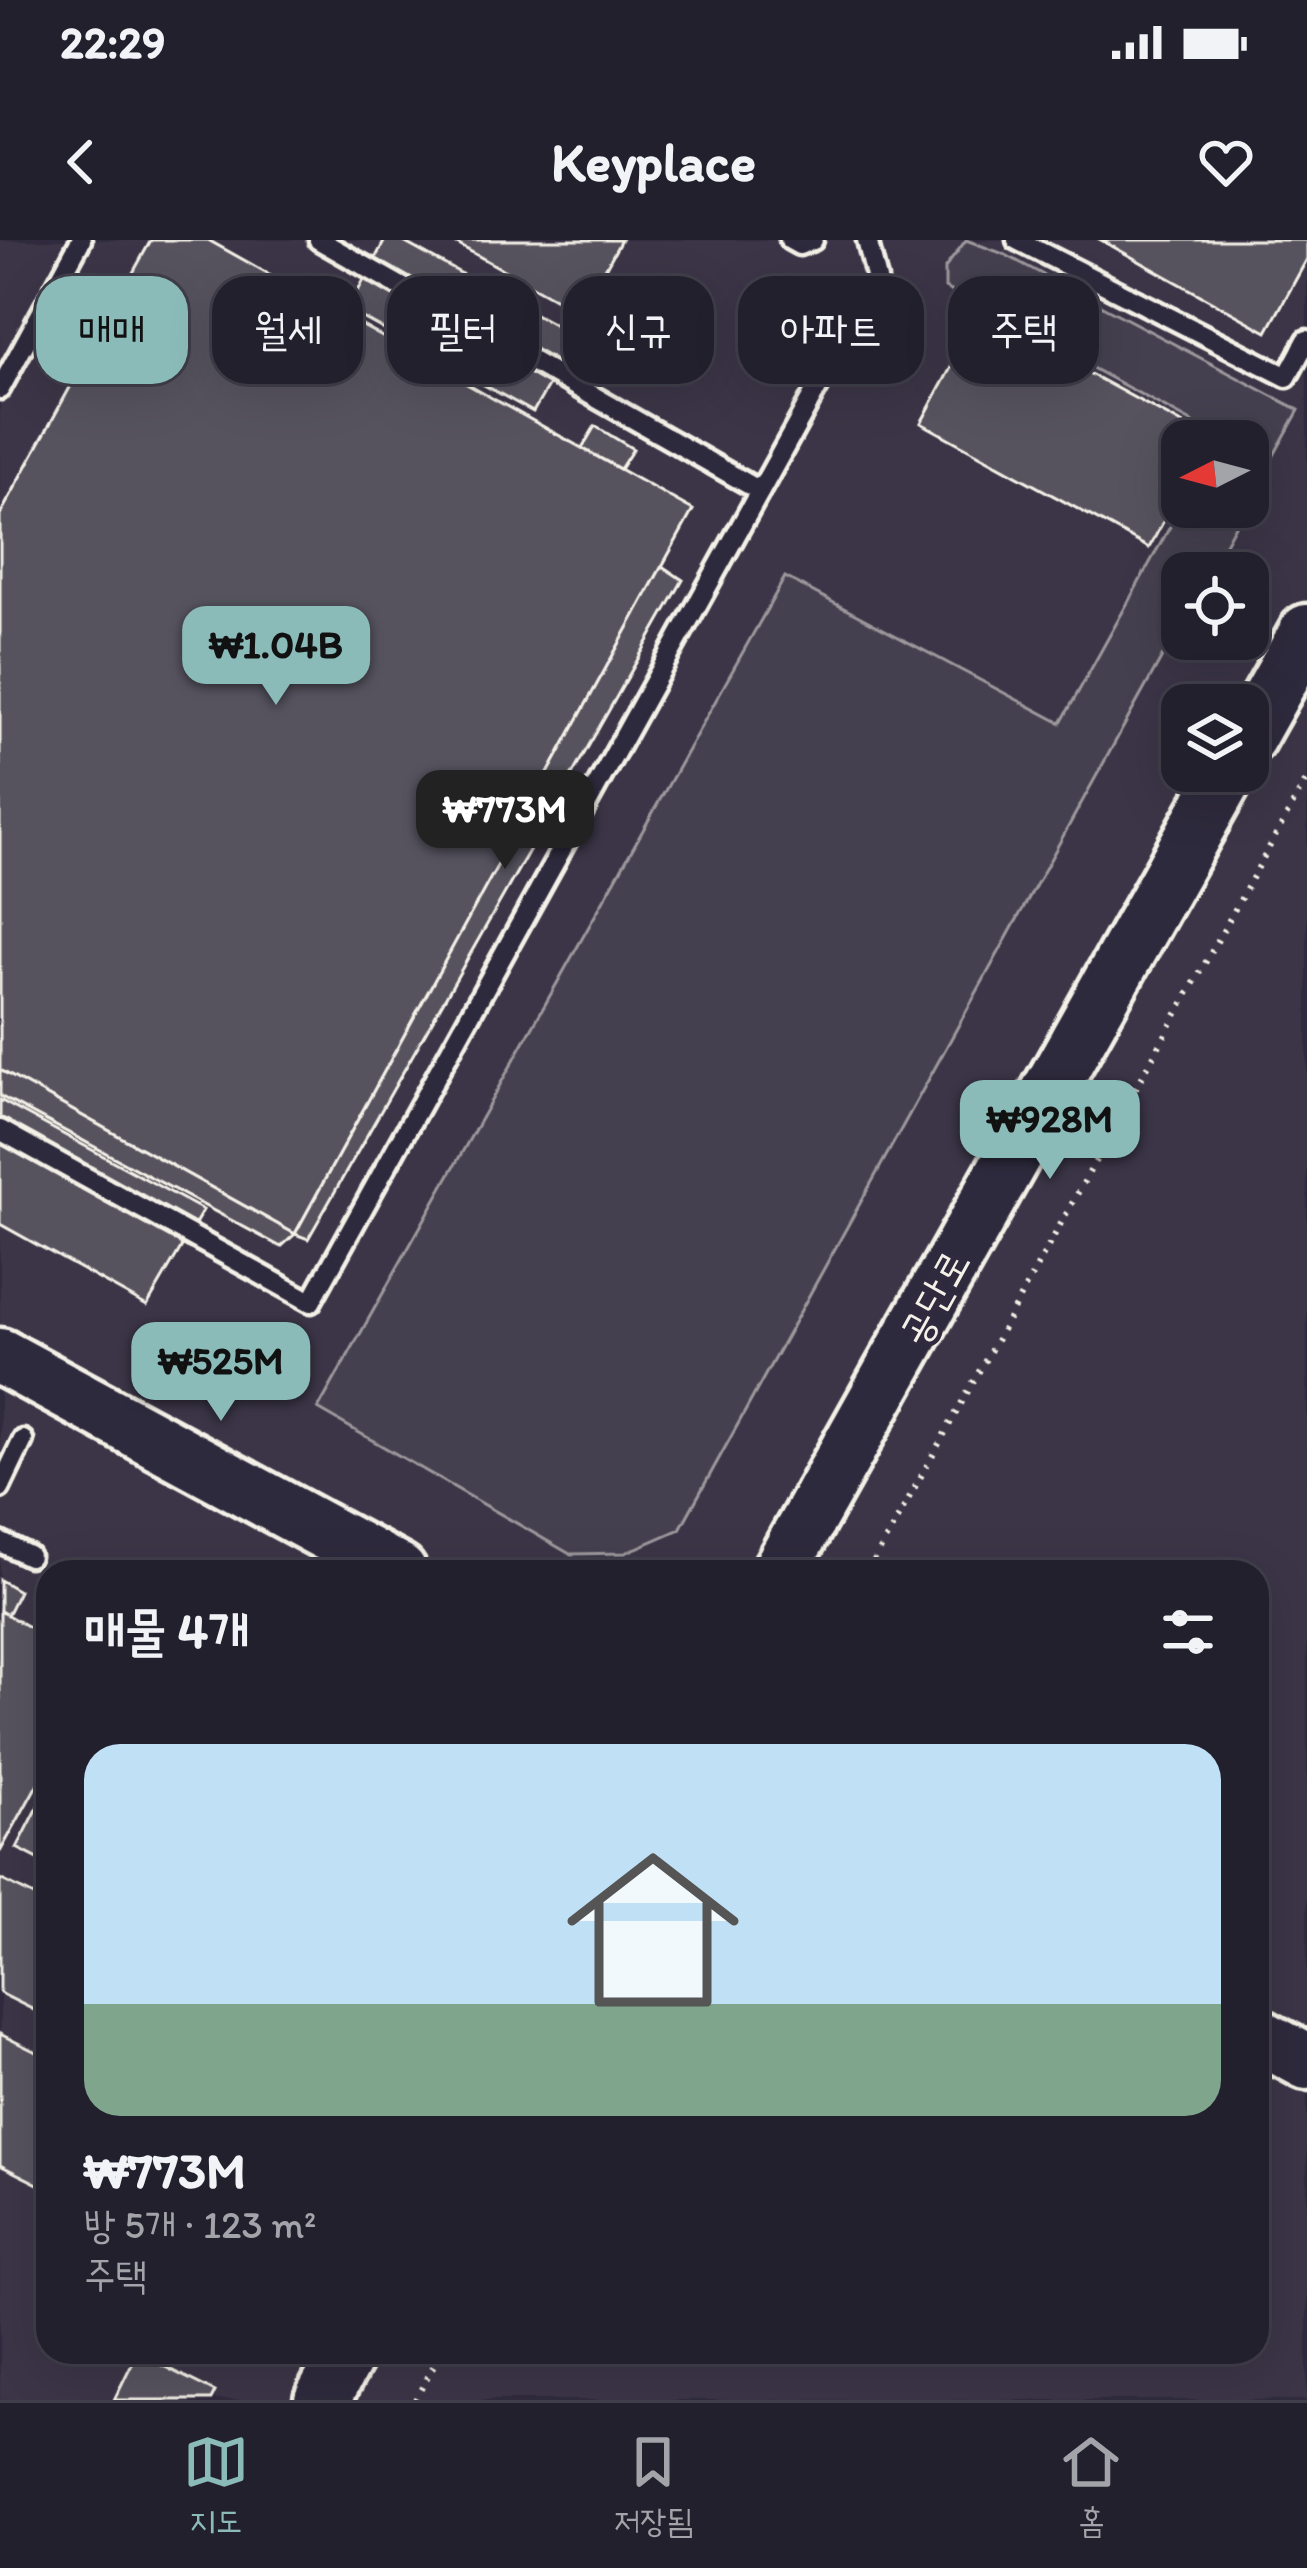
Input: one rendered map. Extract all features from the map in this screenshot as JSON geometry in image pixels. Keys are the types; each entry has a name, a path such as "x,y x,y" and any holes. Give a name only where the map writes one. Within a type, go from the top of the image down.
{"main road":[{"path":"1269,700 1307,632"},
{"name":"공단로","path":"783,1560 1217,792"},
{"path":"0,1356 377,1560"},
{"path":"1269,2041 1307,2062"},
{"path":"322,2400 342,2364"}],"lane":[{"path":"0,389 81,240"},
{"path":"320,240 760,491"},
{"path":"790,240 799,245 813,240"},
{"path":"0,1130 311,1302 877,280 867,240"},
{"path":"1017,240 1287,377 1307,340"},
{"path":"0,1488 23,1440"},
{"path":"0,1542 29,1556"}],"path":[{"path":"875,1560 1307,779"},
{"path":"415,2400 434,2364"}],"shaded area":[{"path":"0,240 1307,240 1307,2400 0,2400"},
{"path":"966,240 1046,276 948,276 948,290 945,268"},
{"path":"1099,304 1299,410 1269,464 1269,420 1188,420 1099,372"},
{"path":"1169,528 1234,528 1220,552 1161,552 1161,659 680,1529 625,1553 570,1554 318,1409 785,577 1061,723"}],"building":[{"path":"151,240 208,240 273,276 212,276 212,384 363,384 363,326 387,340 387,384 467,384 693,510 295,1234 0,1070 0,515 72,384 188,384 188,276 131,276"},
{"path":"385,240 400,240 466,276 387,276 387,332 363,318 363,282"},
{"path":"460,240 621,240 601,276 563,276 563,303 539,290 539,276 515,276 457,244"},
{"path":"1101,240 1307,240 1307,259 1267,332"},
{"path":"539,316 563,329 563,361 533,412 482,384 539,384"},
{"path":"948,373 948,384 1099,384 1099,379 1175,420 1161,420 1161,526 1149,548 921,423"},
{"path":"595,426 633,449 620,469 582,448"},
{"path":"662,566 683,580 308,1239 295,1234"},
{"path":"0,1070 295,1234 281,1247 0,1096"},
{"path":"0,1100 203,1210 147,1306 0,1224"},
{"path":"0,1580 19,1591 7,1615 0,1611"},
{"path":"0,1611 36,1631 36,1787 0,1852"},
{"path":"36,1811 36,1858 17,1848"},
{"path":"0,1879 36,1897 36,2011 0,1993"},
{"path":"0,2034 36,2052 36,2183 0,2165"},
{"path":"132,2364 159,2364 215,2392 211,2400 114,2400"}]}
